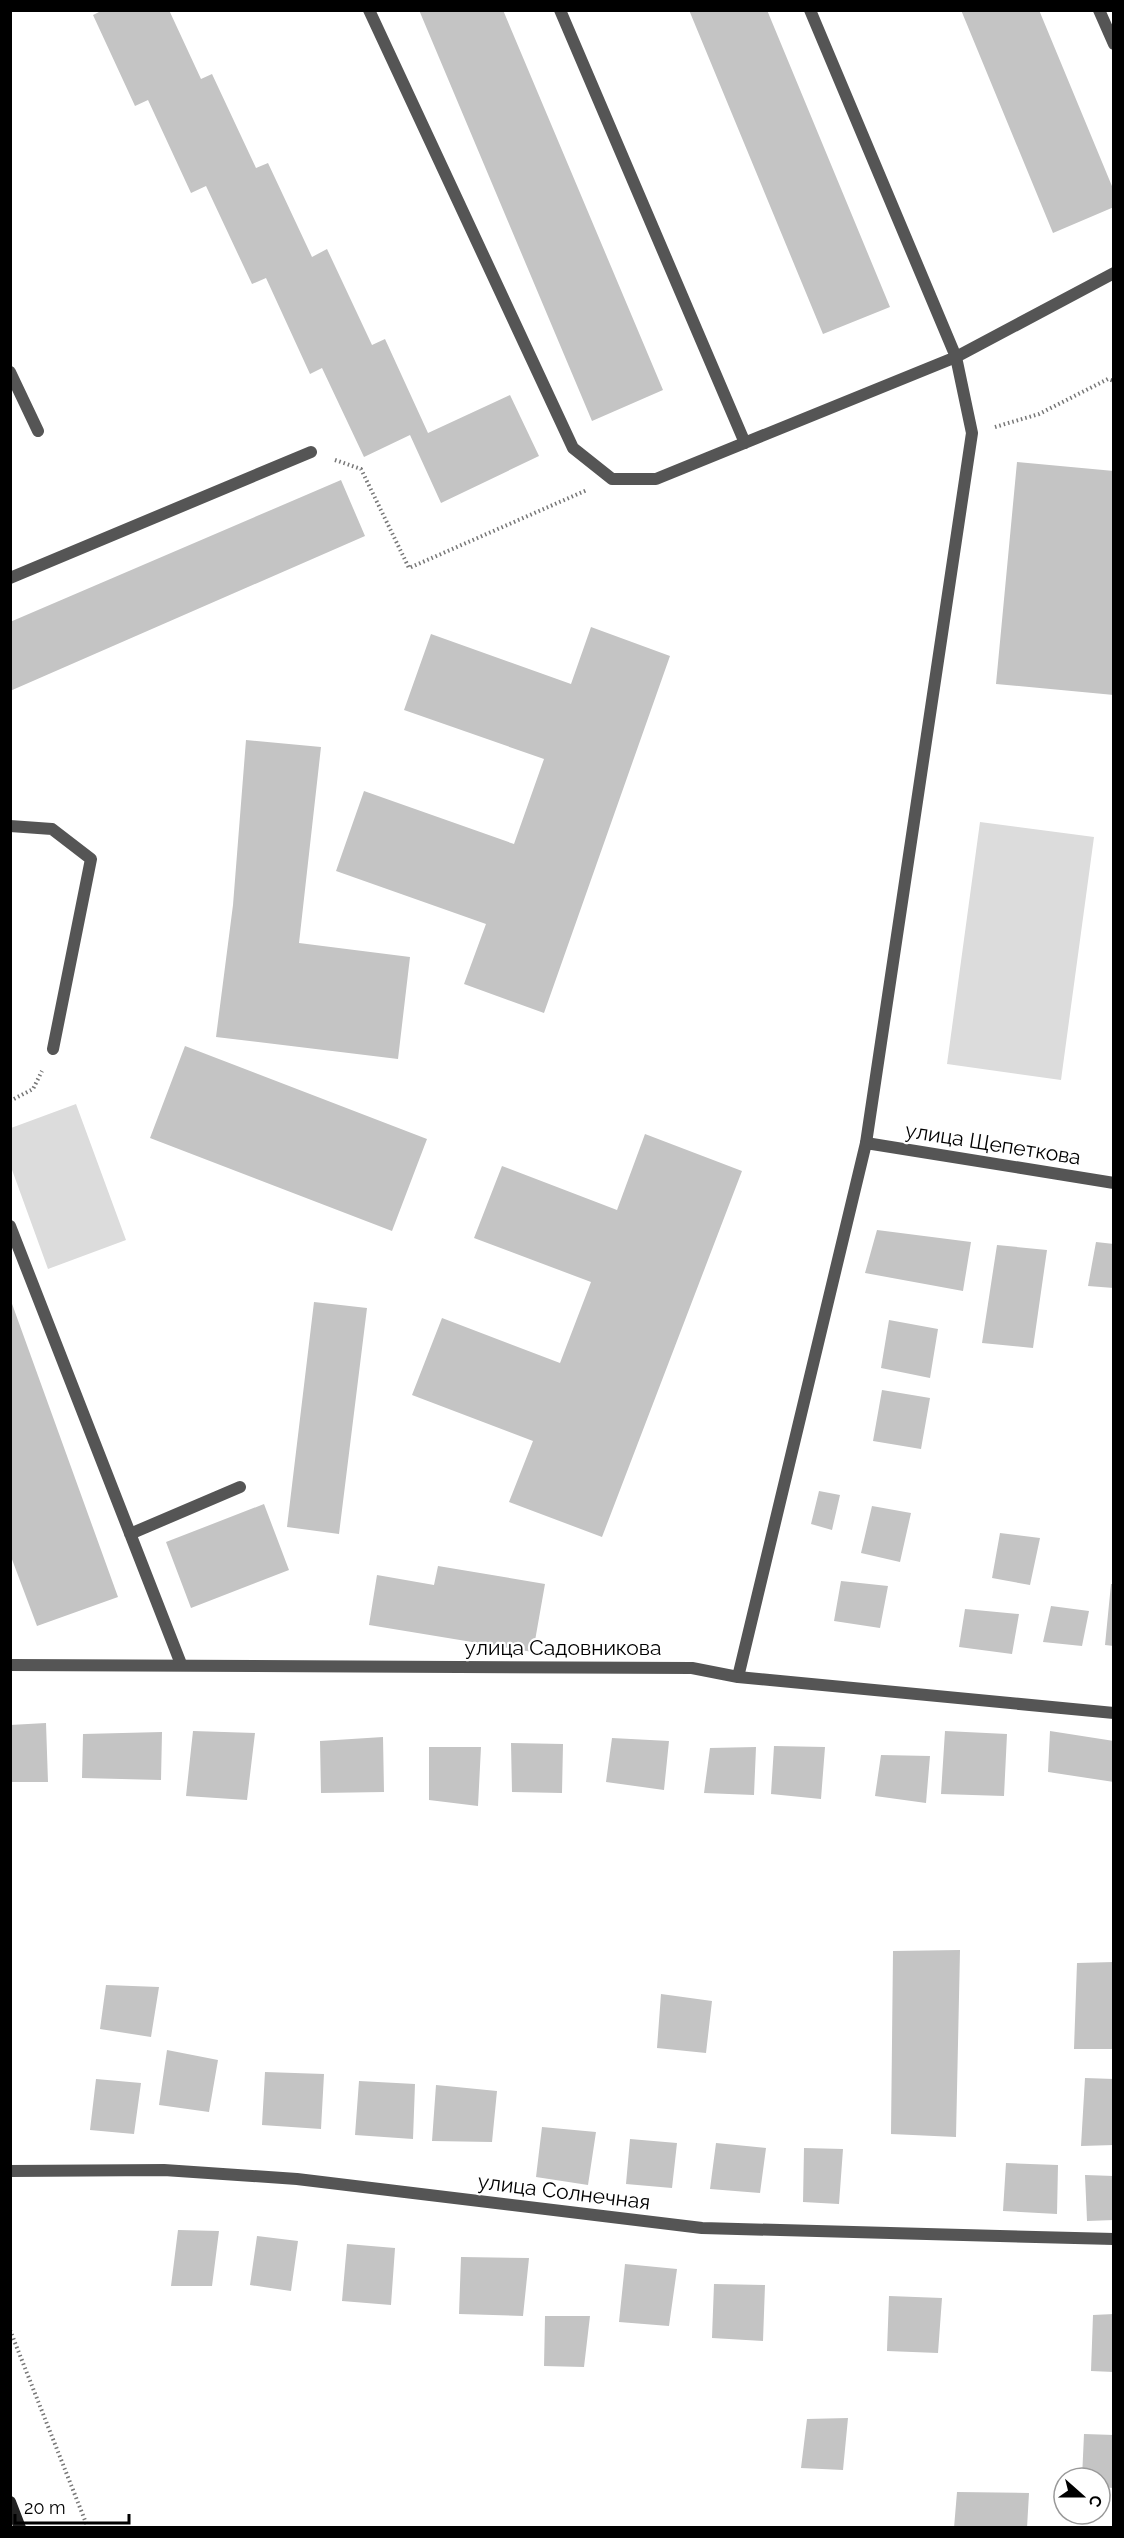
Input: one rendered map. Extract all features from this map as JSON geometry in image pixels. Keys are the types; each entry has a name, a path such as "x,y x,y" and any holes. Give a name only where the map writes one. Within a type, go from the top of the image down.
{"main road":[{"path":"10,2502 20,2528"}],"street":[{"path":"369,10 573,448 612,479 656,479 956,357 1113,273"},
{"path":"560,10 745,443"},
{"path":"738,1677 866,1143 972,433 956,357 810,10"},
{"path":"1099,10 1113,44"},
{"path":"10,372 38,431"},
{"path":"10,578 311,452"},
{"path":"10,826 52,830 91,859 53,1049"},
{"name":"улица Щепеткова","path":"866,1143 1113,1183"},
{"path":"10,1226 181,1664"},
{"path":"130,1534 240,1486"},
{"name":"улица Садовникова","path":"10,1665 692,1668 738,1677 1113,1713"},
{"name":"улица Солнечная","path":"10,2171 164,2170 297,2179 702,2228 1113,2239"}],"path":[{"path":"972,433 1040,414 1108,379 1113,381"},
{"path":"311,452 361,470 409,568 612,479"},
{"path":"10,1101 33,1089 53,1049"},
{"path":"10,2330 88,2528"}],"shaded area":[{"path":"980,822 1094,837 1061,1080 947,1064"},
{"path":"76,1104 126,1240 48,1269 11,1167 11,1128"}],"building":[{"path":"103,10 169,10 201,79 212,74 256,168 268,163 312,257 327,249 372,345 385,339 428,433 510,395 539,456 441,503 410,435 364,457 322,368 310,374 266,278 252,284 206,186 191,193 148,100 135,106 93,15"},
{"path":"419,10 503,10 663,390 592,421"},
{"path":"689,10 767,10 890,307 823,334"},
{"path":"961,10 1039,10 1114,191 1114,207 1053,233"},
{"path":"1017,462 1114,471 1114,695 996,684"},
{"path":"341,480 365,536 10,691 10,622"},
{"path":"591,627 670,656 544,1013 464,984 486,924 336,871 364,791 514,844 544,759 404,710 431,634 571,684"},
{"path":"246,740 321,747 299,943 410,957 398,1059 216,1037 233,905"},
{"path":"185,1046 427,1139 392,1231 150,1138"},
{"path":"645,1134 742,1171 602,1537 509,1502 533,1441 412,1395 442,1318 560,1363 591,1282 474,1238 502,1166 617,1210"},
{"path":"877,1230 971,1242 963,1291 865,1273"},
{"path":"1096,1242 1114,1244 1114,1288 1088,1286"},
{"path":"997,1245 1047,1250 1033,1348 982,1343"},
{"path":"11,1301 118,1597 37,1626 10,1554"},
{"path":"314,1302 367,1308 339,1534 287,1527"},
{"path":"889,1320 938,1329 930,1378 881,1368"},
{"path":"882,1390 930,1398 921,1449 873,1441"},
{"path":"819,1491 840,1495 832,1530 811,1524"},
{"path":"264,1504 289,1570 191,1608 166,1542"},
{"path":"872,1506 911,1513 900,1562 861,1553"},
{"path":"1000,1533 1040,1538 1030,1585 992,1578"},
{"path":"438,1566 545,1584 533,1652 369,1625 377,1575 434,1585"},
{"path":"841,1581 888,1586 880,1628 834,1621"},
{"path":"1111,1584 1114,1584 1114,1646 1105,1645"},
{"path":"1051,1606 1089,1611 1082,1646 1043,1642"},
{"path":"965,1609 1019,1614 1012,1654 959,1647"},
{"path":"46,1723 48,1782 10,1782 10,1725"},
{"path":"193,1731 255,1733 247,1800 186,1796"},
{"path":"945,1731 1007,1734 1004,1796 941,1794"},
{"path":"1050,1731 1114,1741 1114,1782 1048,1772"},
{"path":"162,1732 161,1780 82,1778 83,1734"},
{"path":"383,1737 384,1792 321,1793 320,1741"},
{"path":"612,1738 669,1741 664,1790 606,1782"},
{"path":"511,1743 563,1744 562,1793 512,1792"},
{"path":"774,1746 825,1747 821,1799 771,1794"},
{"path":"429,1747 481,1747 478,1806 429,1800"},
{"path":"756,1747 754,1795 704,1793 710,1748"},
{"path":"881,1755 930,1756 926,1803 875,1796"},
{"path":"960,1950 956,2137 891,2134 893,1951"},
{"path":"1114,1962 1114,2049 1074,2049 1077,1963"},
{"path":"106,1985 159,1987 151,2037 100,2029"},
{"path":"661,1994 712,2001 706,2053 657,2048"},
{"path":"167,2050 218,2060 209,2112 159,2105"},
{"path":"265,2072 324,2074 321,2129 262,2125"},
{"path":"1085,2078 1114,2079 1114,2145 1081,2146"},
{"path":"96,2079 141,2083 134,2134 90,2130"},
{"path":"359,2081 415,2084 413,2139 355,2135"},
{"path":"436,2085 497,2091 492,2142 432,2141"},
{"path":"542,2127 596,2132 588,2185 536,2177"},
{"path":"630,2139 677,2143 672,2188 626,2184"},
{"path":"716,2143 766,2148 760,2193 710,2189"},
{"path":"804,2148 843,2149 839,2204 803,2202"},
{"path":"1006,2163 1058,2165 1057,2214 1003,2211"},
{"path":"1085,2175 1114,2176 1114,2220 1087,2221"},
{"path":"178,2230 219,2231 212,2286 171,2286"},
{"path":"257,2236 298,2241 291,2291 250,2285"},
{"path":"347,2244 395,2248 391,2305 342,2301"},
{"path":"461,2257 529,2258 523,2316 459,2314"},
{"path":"625,2264 677,2269 669,2326 619,2322"},
{"path":"714,2284 765,2285 763,2341 712,2338"},
{"path":"889,2296 942,2298 938,2353 887,2351"},
{"path":"1114,2314 1114,2372 1091,2371 1093,2315"},
{"path":"545,2316 590,2316 584,2367 544,2366"},
{"path":"848,2418 843,2470 801,2468 807,2419"},
{"path":"1084,2434 1114,2435 1114,2488 1112,2488 1112,2466 1083,2466"},
{"path":"957,2492 1029,2493 1027,2528 954,2528"}]}
